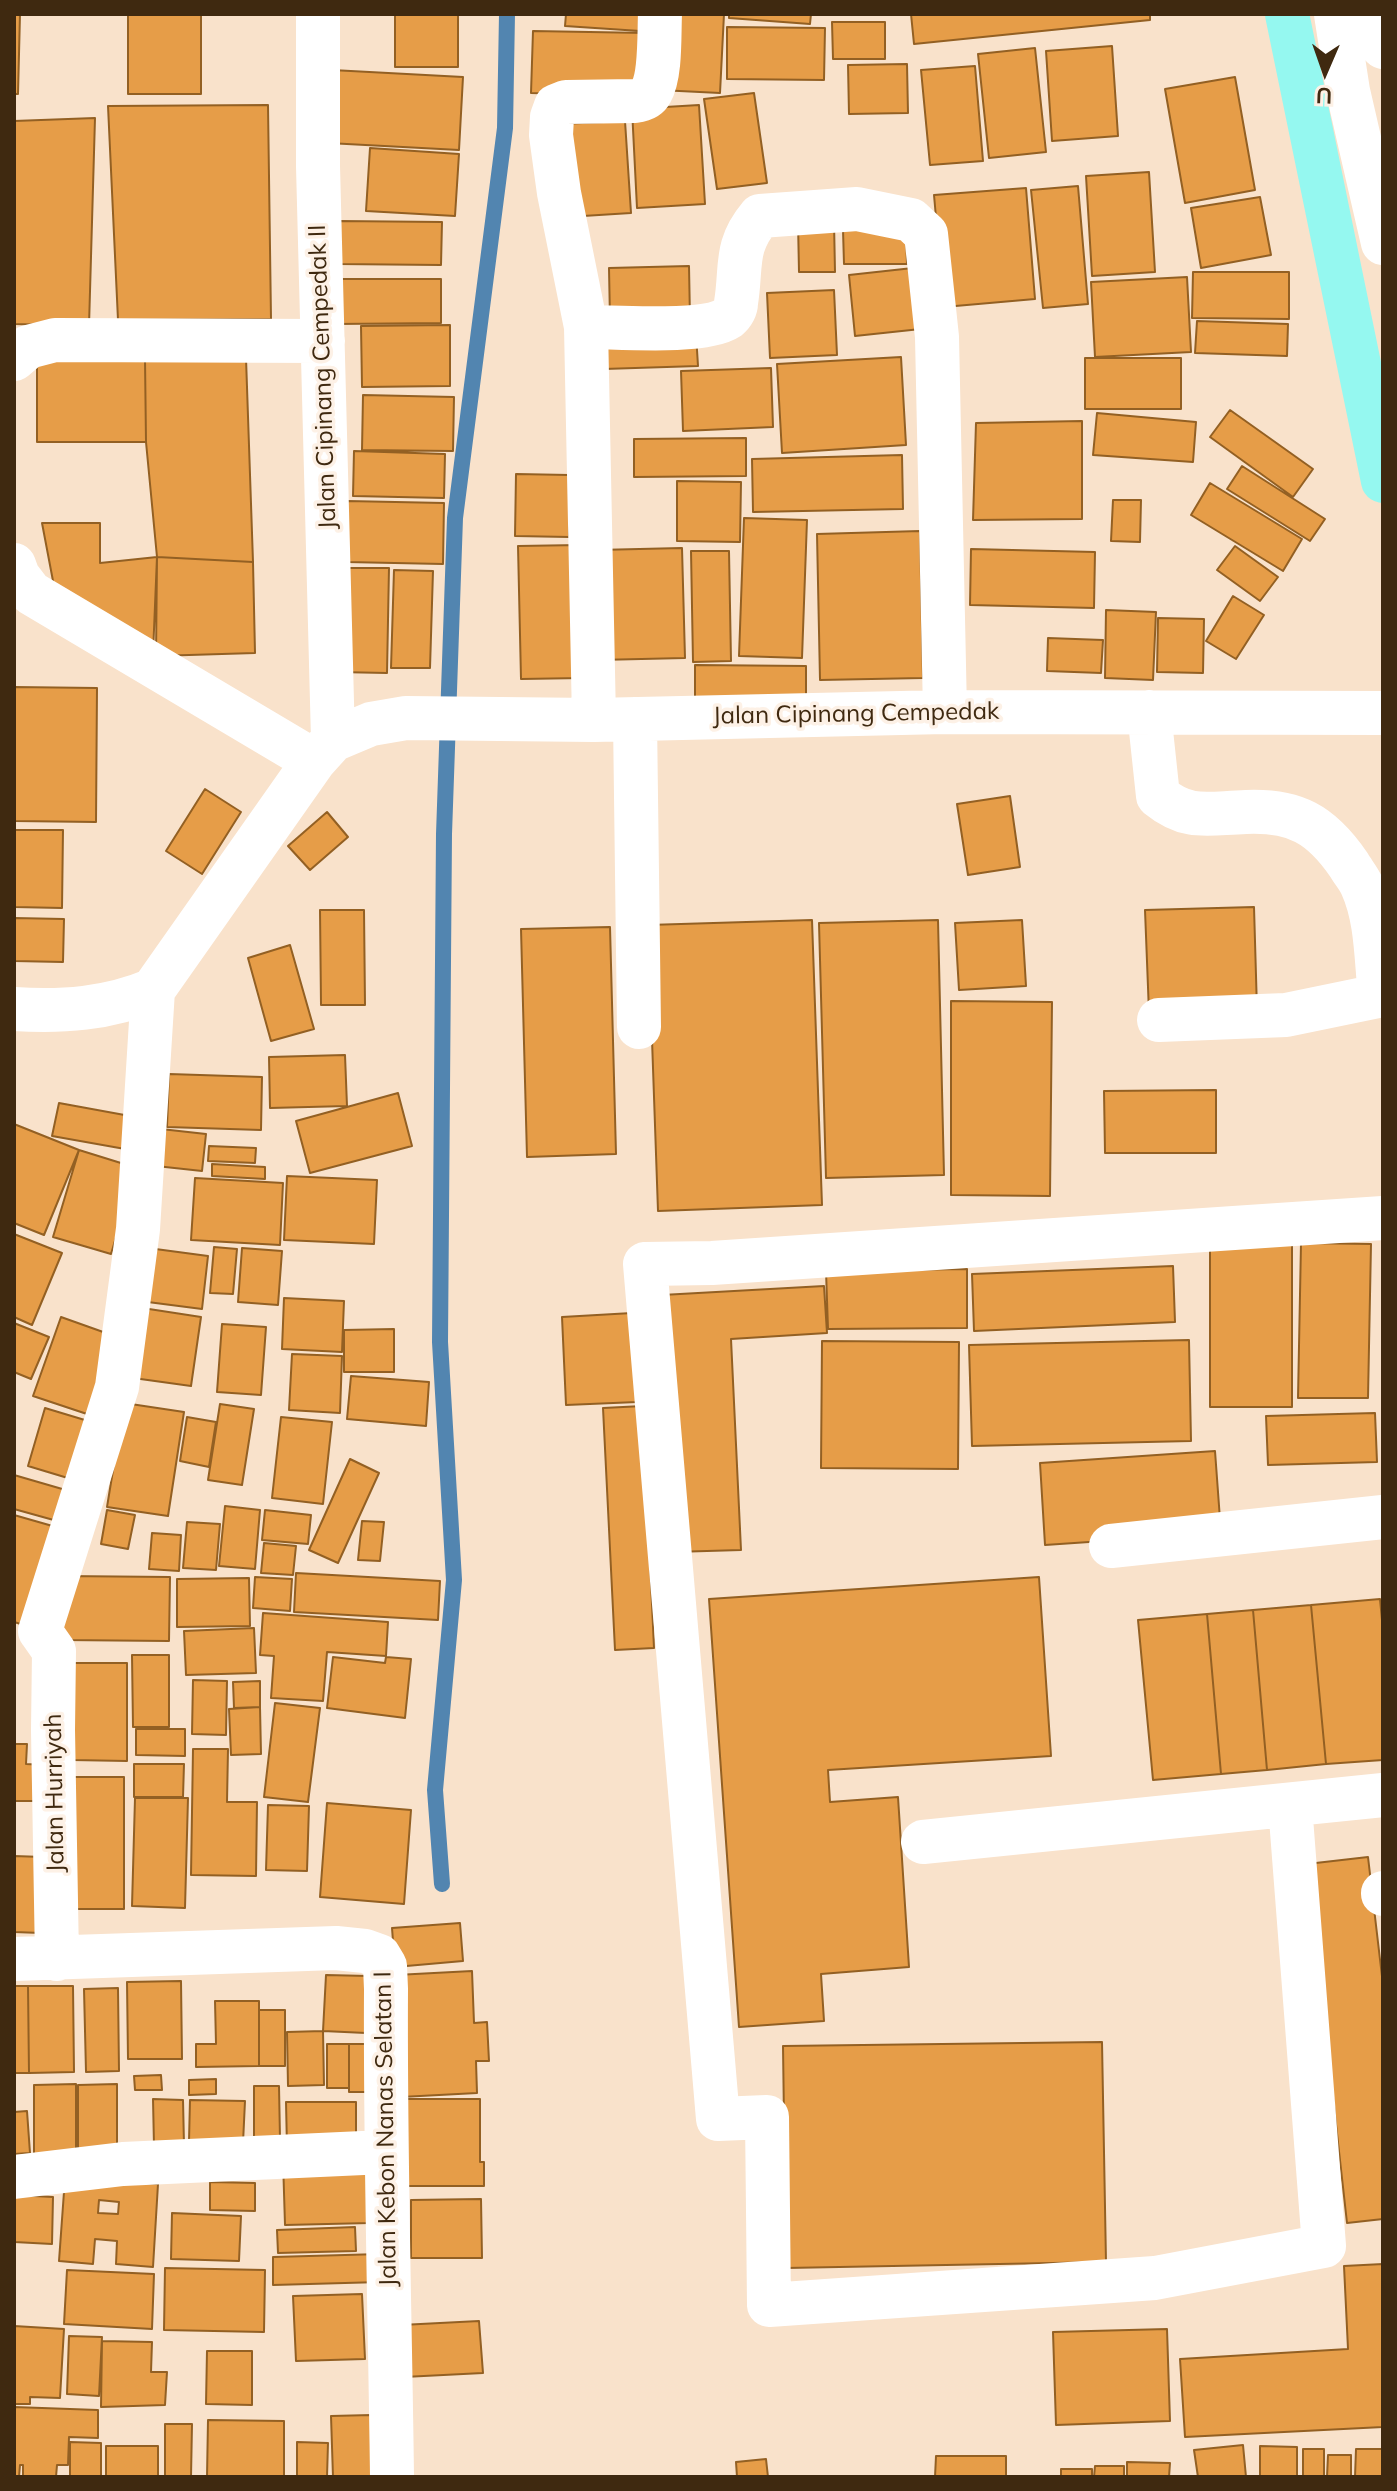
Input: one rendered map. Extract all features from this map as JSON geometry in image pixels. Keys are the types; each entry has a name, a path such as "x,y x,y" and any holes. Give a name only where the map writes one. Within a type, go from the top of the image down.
{"main road":[{"path":"1287,14 1383,481"}],"street":[{"name":"Jalan Cipinang Cempedak II","path":"318,14 324,750"},
{"path":"639,1027 586,327 559,193 551,135 556,106 566,102 635,101 650,94 655,82 660,14"},
{"path":"1336,14 1348,91 1383,243"},
{"path":"1377,14 1383,47"},
{"path":"586,327 680,328 716,323 729,317 736,307 746,233 760,216 857,209 911,220 926,234 937,337 945,712"},
{"path":"14,359 28,347 55,340 323,341"},
{"path":"14,565 31,593 324,750 153,990 128,1001 105,1006 51,1011 14,1009"},
{"name":"Jalan Cipinang Cempedak","path":"324,750 371,724 429,717 614,720 945,712 1383,713"},
{"path":"1149,712 1158,796 1173,808 1192,814 1271,811 1311,824 1334,843 1362,885 1372,922 1382,995 1286,1015 1159,1020"},
{"path":"27,1628 117,1387 138,1229 153,990"},
{"path":"1290,1805 1324,2246 1155,2278 769,2305 767,2117 718,2119 645,1264 712,1263 1383,1218"},
{"path":"1111,1546 1383,1517"},
{"name":"Jalan Hurriyah","path":"27,1628 54,1651 57,1959"},
{"path":"923,1842 1383,1795"},
{"name":"Jalan Kebon Nanas Selatan I","path":"14,1959 336,1948 379,1956 385,1966 386,1989 385,2152 392,2477"},
{"path":"14,2177 123,2164 385,2152"}],"building":[{"path":"14,14 20,14 18,94 14,94"},
{"path":"128,14 201,14 201,94 128,94"},
{"path":"395,14 458,14 458,67 395,67"},
{"path":"566,14 642,14 640,31 565,26"},
{"path":"663,14 724,14 720,93 659,90"},
{"path":"729,14 811,14 810,24 729,18"},
{"path":"911,14 1150,14 1150,20 914,44"},
{"path":"832,22 885,22 885,59 833,59"},
{"path":"727,27 825,28 824,80 727,79"},
{"path":"533,31 646,33 643,96 531,93"},
{"path":"1112,46 1118,136 1052,141 1046,51"},
{"path":"1035,48 1046,152 989,158 978,54"},
{"path":"907,64 908,113 849,114 848,65"},
{"path":"975,66 983,161 930,165 921,70"},
{"path":"332,70 463,77 459,150 328,143"},
{"path":"1235,77 1255,190 1185,203 1165,89"},
{"path":"754,93 767,183 717,189 704,99"},
{"path":"268,105 271,319 118,320 108,106"},
{"path":"699,105 705,204 637,208 632,109"},
{"path":"95,118 89,326 14,324 14,121"},
{"path":"625,121 631,213 567,217 561,124"},
{"path":"370,148 459,154 455,216 366,211"},
{"path":"1149,172 1155,272 1092,276 1086,176"},
{"path":"1078,186 1088,304 1043,308 1031,190"},
{"path":"1026,188 1035,299 944,307 934,195"},
{"path":"1260,197 1271,255 1201,268 1191,208"},
{"path":"338,221 442,222 441,265 337,264"},
{"path":"798,222 834,222 835,272 799,272"},
{"path":"906,229 907,264 844,264 843,230"},
{"path":"689,266 690,319 610,320 609,268"},
{"path":"922,267 930,328 855,336 849,275"},
{"path":"1193,272 1289,272 1289,319 1192,318"},
{"path":"1187,277 1191,352 1095,357 1091,282"},
{"path":"336,279 441,279 441,323 336,324"},
{"path":"834,290 837,355 770,358 767,293"},
{"path":"1197,321 1288,324 1287,356 1195,353"},
{"path":"450,325 450,386 362,387 361,326"},
{"path":"696,334 698,366 604,369 603,336"},
{"path":"901,357 906,445 782,453 777,364"},
{"path":"246,358 253,562 157,557 146,442 145,359"},
{"path":"1085,358 1181,358 1181,409 1085,409"},
{"path":"37,359 145,359 146,442 37,442"},
{"path":"771,368 773,427 683,431 681,371"},
{"path":"363,395 454,397 453,451 362,450"},
{"path":"1230,410 1313,469 1293,497 1210,437"},
{"path":"1097,413 1196,422 1193,462 1093,455"},
{"path":"1082,421 1082,519 973,520 976,423"},
{"path":"746,438 746,476 634,477 634,439"},
{"path":"354,451 445,454 444,498 353,496"},
{"path":"902,455 903,509 753,512 752,459"},
{"path":"1242,466 1325,519 1310,541 1227,489"},
{"path":"516,474 569,475 569,537 515,536"},
{"path":"677,481 741,482 740,542 677,541"},
{"path":"1210,483 1302,539 1283,571 1191,515"},
{"path":"1113,500 1141,500 1140,542 1111,541"},
{"path":"347,501 444,503 443,564 346,562"},
{"path":"744,518 807,520 802,658 739,656"},
{"path":"42,523 100,523 100,563 157,557 153,654 57,602"},
{"path":"920,531 923,678 820,680 817,534"},
{"path":"580,545 583,678 521,679 518,546"},
{"path":"1235,546 1278,577 1260,601 1217,570"},
{"path":"682,548 685,658 598,660 597,550"},
{"path":"971,549 1095,552 1094,608 970,605"},
{"path":"691,551 729,551 731,661 693,662"},
{"path":"157,557 253,562 255,653 156,656"},
{"path":"339,568 389,568 387,673 337,672"},
{"path":"394,570 433,571 430,668 391,668"},
{"path":"1233,596 1264,615 1236,659 1206,641"},
{"path":"1106,610 1156,612 1153,680 1105,678"},
{"path":"1158,618 1204,619 1203,673 1157,672"},
{"path":"1048,638 1103,640 1101,673 1047,671"},
{"path":"695,665 806,666 806,697 695,697"},
{"path":"14,687 97,688 96,822 14,821"},
{"path":"205,789 241,812 202,874 166,851"},
{"path":"1010,796 1020,867 968,875 957,804"},
{"path":"327,812 348,837 310,870 288,846"},
{"path":"14,830 63,830 62,908 14,907"},
{"path":"1254,907 1257,1010 1149,1013 1145,910"},
{"path":"320,910 364,910 365,1005 321,1005"},
{"path":"14,918 64,919 63,962 14,961"},
{"path":"812,920 822,1205 658,1211 648,925"},
{"path":"938,920 944,1175 826,1178 819,923"},
{"path":"1022,920 1026,986 959,990 955,923"},
{"path":"610,927 616,1154 527,1157 521,929"},
{"path":"290,945 314,1029 271,1041 248,958"},
{"path":"951,1001 1052,1002 1050,1196 951,1195"},
{"path":"345,1055 347,1106 270,1108 269,1057"},
{"path":"169,1074 262,1077 261,1130 167,1127"},
{"path":"1216,1090 1216,1153 1105,1153 1104,1091"},
{"path":"398,1093 412,1146 310,1173 296,1121"},
{"path":"59,1103 130,1116 125,1149 52,1136"},
{"path":"14,1124 79,1150 44,1235 14,1223"},
{"path":"161,1129 206,1134 202,1171 156,1166"},
{"path":"209,1146 256,1148 255,1163 208,1161"},
{"path":"79,1150 137,1168 111,1254 53,1237"},
{"path":"212,1164 265,1167 265,1179 212,1176"},
{"path":"287,1176 377,1180 374,1244 284,1240"},
{"path":"195,1178 283,1183 280,1245 191,1240"},
{"path":"14,1234 62,1253 32,1325 14,1317"},
{"path":"1301,1243 1371,1244 1368,1398 1298,1398"},
{"path":"1292,1244 1292,1407 1210,1407 1210,1245"},
{"path":"214,1247 237,1249 233,1294 210,1293"},
{"path":"148,1248 208,1256 202,1309 140,1301"},
{"path":"242,1248 282,1251 278,1305 238,1302"},
{"path":"1173,1266 1175,1322 974,1331 972,1274"},
{"path":"967,1269 967,1328 828,1329 826,1271"},
{"path":"824,1286 827,1333 731,1339 741,1550 673,1552 662,1295"},
{"path":"284,1298 344,1301 342,1352 282,1349"},
{"path":"136,1307 201,1317 191,1386 126,1377"},
{"path":"632,1313 637,1402 566,1405 562,1317"},
{"path":"61,1317 120,1338 93,1416 33,1396"},
{"path":"14,1323 49,1337 31,1379 14,1372"},
{"path":"222,1324 266,1327 261,1395 217,1392"},
{"path":"394,1329 394,1372 344,1372 344,1330"},
{"path":"1189,1340 1191,1441 972,1446 969,1345"},
{"path":"822,1341 959,1342 958,1469 821,1468"},
{"path":"292,1354 342,1356 340,1413 289,1410"},
{"path":"351,1376 429,1382 426,1426 347,1419"},
{"path":"124,1403 184,1412 168,1516 107,1507"},
{"path":"220,1404 254,1409 242,1485 208,1480"},
{"path":"643,1406 654,1648 615,1650 603,1408"},
{"path":"45,1408 98,1424 81,1482 28,1466"},
{"path":"1375,1413 1377,1462 1268,1465 1266,1416"},
{"path":"187,1417 216,1422 209,1467 180,1461"},
{"path":"281,1417 332,1422 323,1504 272,1498"},
{"path":"1215,1451 1221,1533 1045,1545 1040,1463"},
{"path":"350,1459 379,1473 338,1563 309,1550"},
{"path":"14,1475 76,1493 68,1524 14,1509"},
{"path":"225,1506 260,1510 255,1569 219,1566"},
{"path":"107,1510 135,1515 128,1549 101,1544"},
{"path":"265,1510 311,1515 308,1544 262,1540"},
{"path":"14,1515 63,1529 34,1628 14,1622"},
{"path":"362,1521 384,1522 380,1561 358,1560"},
{"path":"187,1522 220,1524 216,1570 183,1568"},
{"path":"152,1533 181,1535 179,1571 149,1569"},
{"path":"264,1543 296,1546 293,1575 261,1573"},
{"path":"296,1573 440,1581 438,1620 294,1612"},
{"path":"63,1576 170,1577 169,1641 62,1640"},
{"path":"255,1577 292,1579 290,1611 253,1608"},
{"path":"1039,1577 1051,1756 828,1770 830,1802 898,1797 909,1967 821,1974 824,2021 739,2027 709,1599"},
{"path":"249,1578 250,1626 177,1627 177,1579"},
{"path":"1380,1599 1383,1631 1383,1760 1326,1764 1311,1605"},
{"path":"1311,1605 1326,1764 1267,1770 1253,1610"},
{"path":"1253,1610 1267,1770 1221,1774 1207,1614"},
{"path":"263,1613 388,1622 386,1656 327,1652 323,1701 271,1698 274,1656 260,1655"},
{"path":"1207,1614 1221,1774 1153,1780 1138,1620"},
{"path":"254,1628 256,1673 186,1675 184,1631"},
{"path":"132,1655 169,1655 169,1727 133,1727"},
{"path":"333,1657 385,1663 386,1657 411,1659 405,1718 327,1708"},
{"path":"72,1663 127,1663 127,1761 72,1760"},
{"path":"193,1680 227,1681 226,1735 192,1734"},
{"path":"260,1681 260,1707 234,1708 233,1682"},
{"path":"275,1703 320,1708 308,1802 264,1797"},
{"path":"260,1707 261,1754 231,1755 229,1709"},
{"path":"136,1729 185,1729 185,1756 136,1755"},
{"path":"14,1744 27,1744 26,1764 47,1765 45,1801 14,1801"},
{"path":"193,1749 228,1749 227,1802 257,1802 256,1876 191,1875"},
{"path":"134,1764 184,1764 183,1797 134,1797"},
{"path":"63,1777 124,1777 124,1909 62,1909"},
{"path":"135,1798 188,1798 185,1908 132,1906"},
{"path":"327,1803 411,1810 404,1904 320,1897"},
{"path":"268,1805 309,1806 307,1871 266,1870"},
{"path":"14,1856 43,1857 41,1933 14,1932"},
{"path":"1368,1857 1383,1985 1383,2219 1347,2223 1307,1864"},
{"path":"460,1923 463,1961 395,1967 392,1928"},
{"path":"472,1971 474,2023 487,2022 489,2061 476,2061 477,2093 401,2097 396,1975"},
{"path":"326,1975 368,1976 366,2033 323,2031"},
{"path":"181,1981 182,2059 128,2059 127,1982"},
{"path":"14,1986 28,1986 29,2073 14,2073"},
{"path":"28,1986 73,1986 74,2072 29,2073"},
{"path":"118,1988 119,2071 86,2072 84,1989"},
{"path":"215,2001 259,2001 259,2066 196,2067 196,2044 216,2044"},
{"path":"259,2010 285,2010 285,2066 259,2066"},
{"path":"323,2031 324,2085 288,2086 287,2032"},
{"path":"1102,2042 1106,2262 786,2268 783,2046"},
{"path":"327,2044 349,2044 349,2088 327,2088"},
{"path":"349,2044 371,2044 371,2092 349,2092"},
{"path":"161,2075 162,2090 135,2090 134,2076"},
{"path":"216,2079 216,2094 189,2095 189,2080"},
{"path":"76,2084 76,2165 34,2165 34,2085"},
{"path":"117,2084 117,2161 78,2161 78,2085"},
{"path":"254,2086 279,2086 280,2139 254,2139"},
{"path":"153,2099 183,2100 184,2145 154,2146"},
{"path":"404,2099 480,2099 480,2162 484,2162 484,2186 405,2186"},
{"path":"190,2100 245,2101 243,2143 189,2141"},
{"path":"286,2102 356,2102 356,2148 287,2148"},
{"path":"27,2111 30,2153 14,2154 14,2112"},
{"path":"367,2158 370,2223 285,2225 283,2160"},
{"path":"65,2178 158,2184 153,2267 116,2264 117,2241 95,2239 93,2264 59,2261","holes":["99,2200 119,2202 118,2214 98,2213"]},
{"path":"210,2182 255,2183 255,2211 210,2210"},
{"path":"15,2195 53,2197 52,2244 14,2242"},
{"path":"481,2199 482,2258 411,2258 411,2200"},
{"path":"172,2213 241,2216 239,2261 171,2259"},
{"path":"355,2227 356,2251 278,2253 277,2230"},
{"path":"381,2254 381,2282 273,2285 273,2257"},
{"path":"1383,2264 1383,2427 1185,2437 1180,2359 1348,2349 1344,2266"},
{"path":"165,2268 265,2270 264,2332 164,2330"},
{"path":"67,2270 154,2274 152,2329 64,2324"},
{"path":"362,2294 365,2359 296,2361 293,2296"},
{"path":"479,2321 483,2373 404,2377 401,2325"},
{"path":"14,2326 64,2329 60,2398 30,2397 30,2404 14,2404"},
{"path":"1167,2329 1170,2421 1056,2425 1053,2332"},
{"path":"69,2336 102,2337 99,2396 67,2394"},
{"path":"102,2341 152,2342 151,2372 167,2372 165,2405 101,2407"},
{"path":"207,2351 252,2351 252,2405 206,2404"},
{"path":"14,2407 98,2410 98,2438 69,2437 68,2465 57,2465 56,2477 23,2477 23,2465 20,2465 19,2477 14,2477"},
{"path":"372,2415 373,2477 333,2477 331,2416"},
{"path":"208,2420 284,2421 284,2477 207,2477"},
{"path":"165,2424 192,2424 191,2477 165,2477"},
{"path":"70,2442 101,2443 101,2477 70,2477"},
{"path":"297,2442 328,2443 327,2477 297,2477"},
{"path":"1243,2445 1246,2477 1198,2477 1194,2450"},
{"path":"106,2446 158,2446 158,2477 106,2477"},
{"path":"1260,2446 1297,2447 1297,2477 1260,2477"},
{"path":"1303,2449 1324,2449 1324,2477 1303,2477"},
{"path":"1356,2449 1383,2449 1383,2477 1355,2477"},
{"path":"1328,2455 1351,2455 1351,2477 1327,2477"},
{"path":"936,2456 1006,2456 1006,2477 935,2477"},
{"path":"766,2459 768,2477 737,2477 736,2462"},
{"path":"1127,2462 1170,2463 1169,2477 1127,2477"},
{"path":"1095,2466 1124,2466 1124,2477 1094,2477"},
{"path":"1061,2469 1092,2469 1092,2477 1061,2477"}],"waterway":[{"path":"442,1884 435,1790 454,1580 440,1342 444,834 455,518 505,128 507,14"}]}
